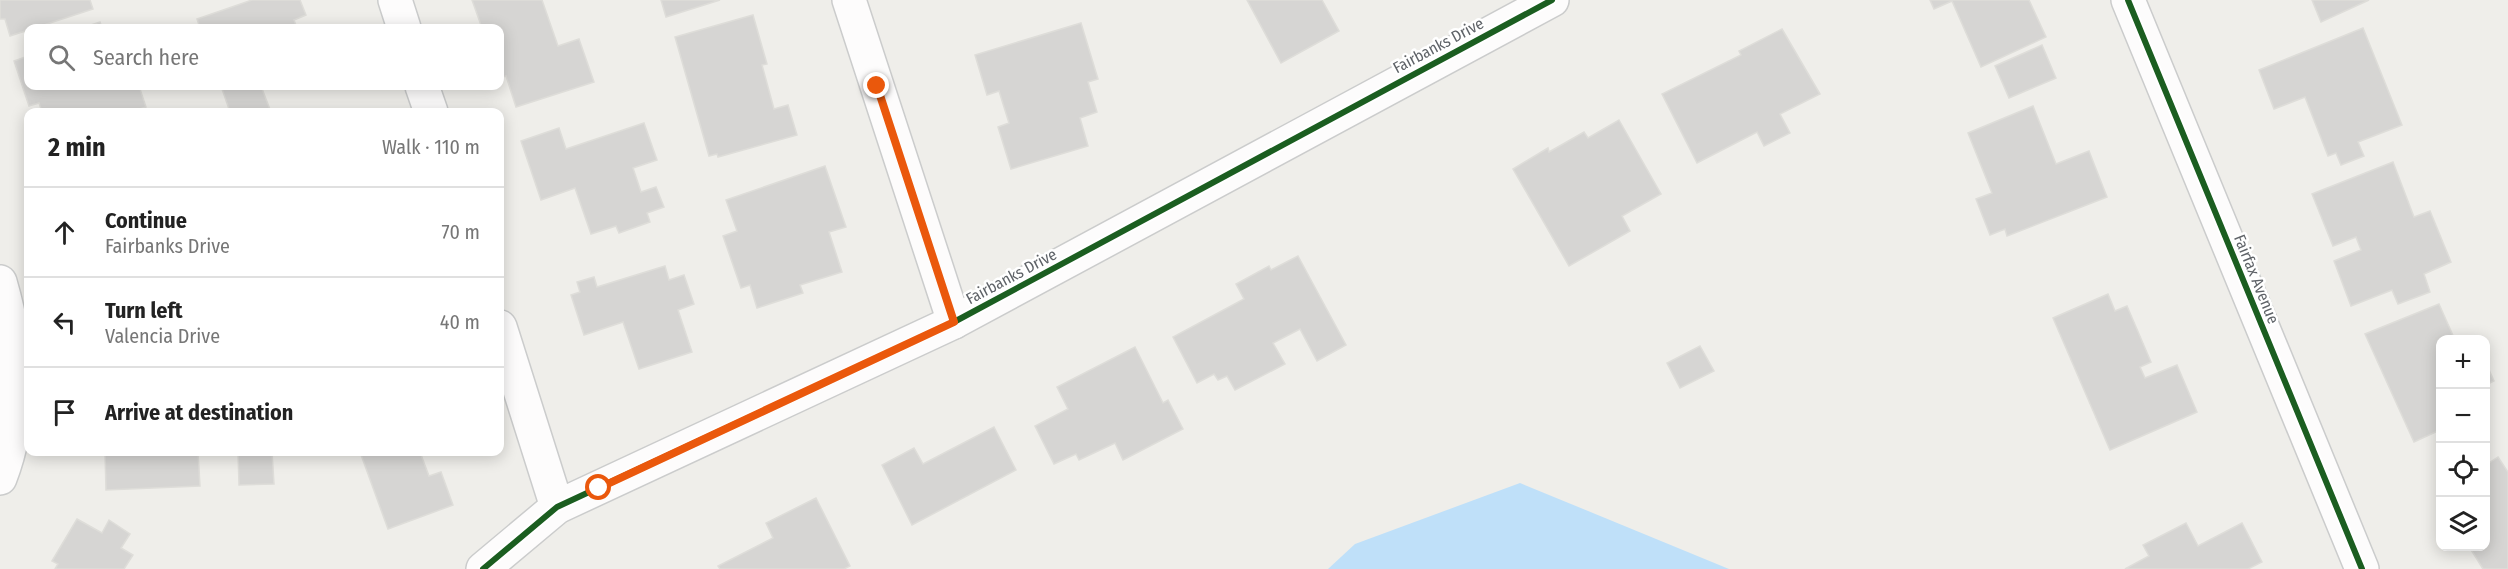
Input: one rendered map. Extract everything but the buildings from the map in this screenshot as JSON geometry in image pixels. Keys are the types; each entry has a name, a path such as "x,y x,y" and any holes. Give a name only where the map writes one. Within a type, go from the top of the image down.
{"street":[{"path":"395,0 403,24"},
{"path":"849,0 954,322"},
{"name":"Fairfax Avenue","path":"2128,0 2362,569"},
{"name":"Fairbanks Drive","path":"483,569 557,507 954,322 1532,4"},
{"path":"423,90 430,108"},
{"path":"0,282 14,341 17,405 13,436 0,478"},
{"path":"504,340 557,507"}],"water":[{"path":"1520,483 1729,569 1328,569 1355,544"}],"cycle path":[{"path":"483,569 557,507 954,322 1552,0"},
{"path":"2128,0 2362,569"}],"route":[{"path":"599,488 954,322 877,86"}]}
